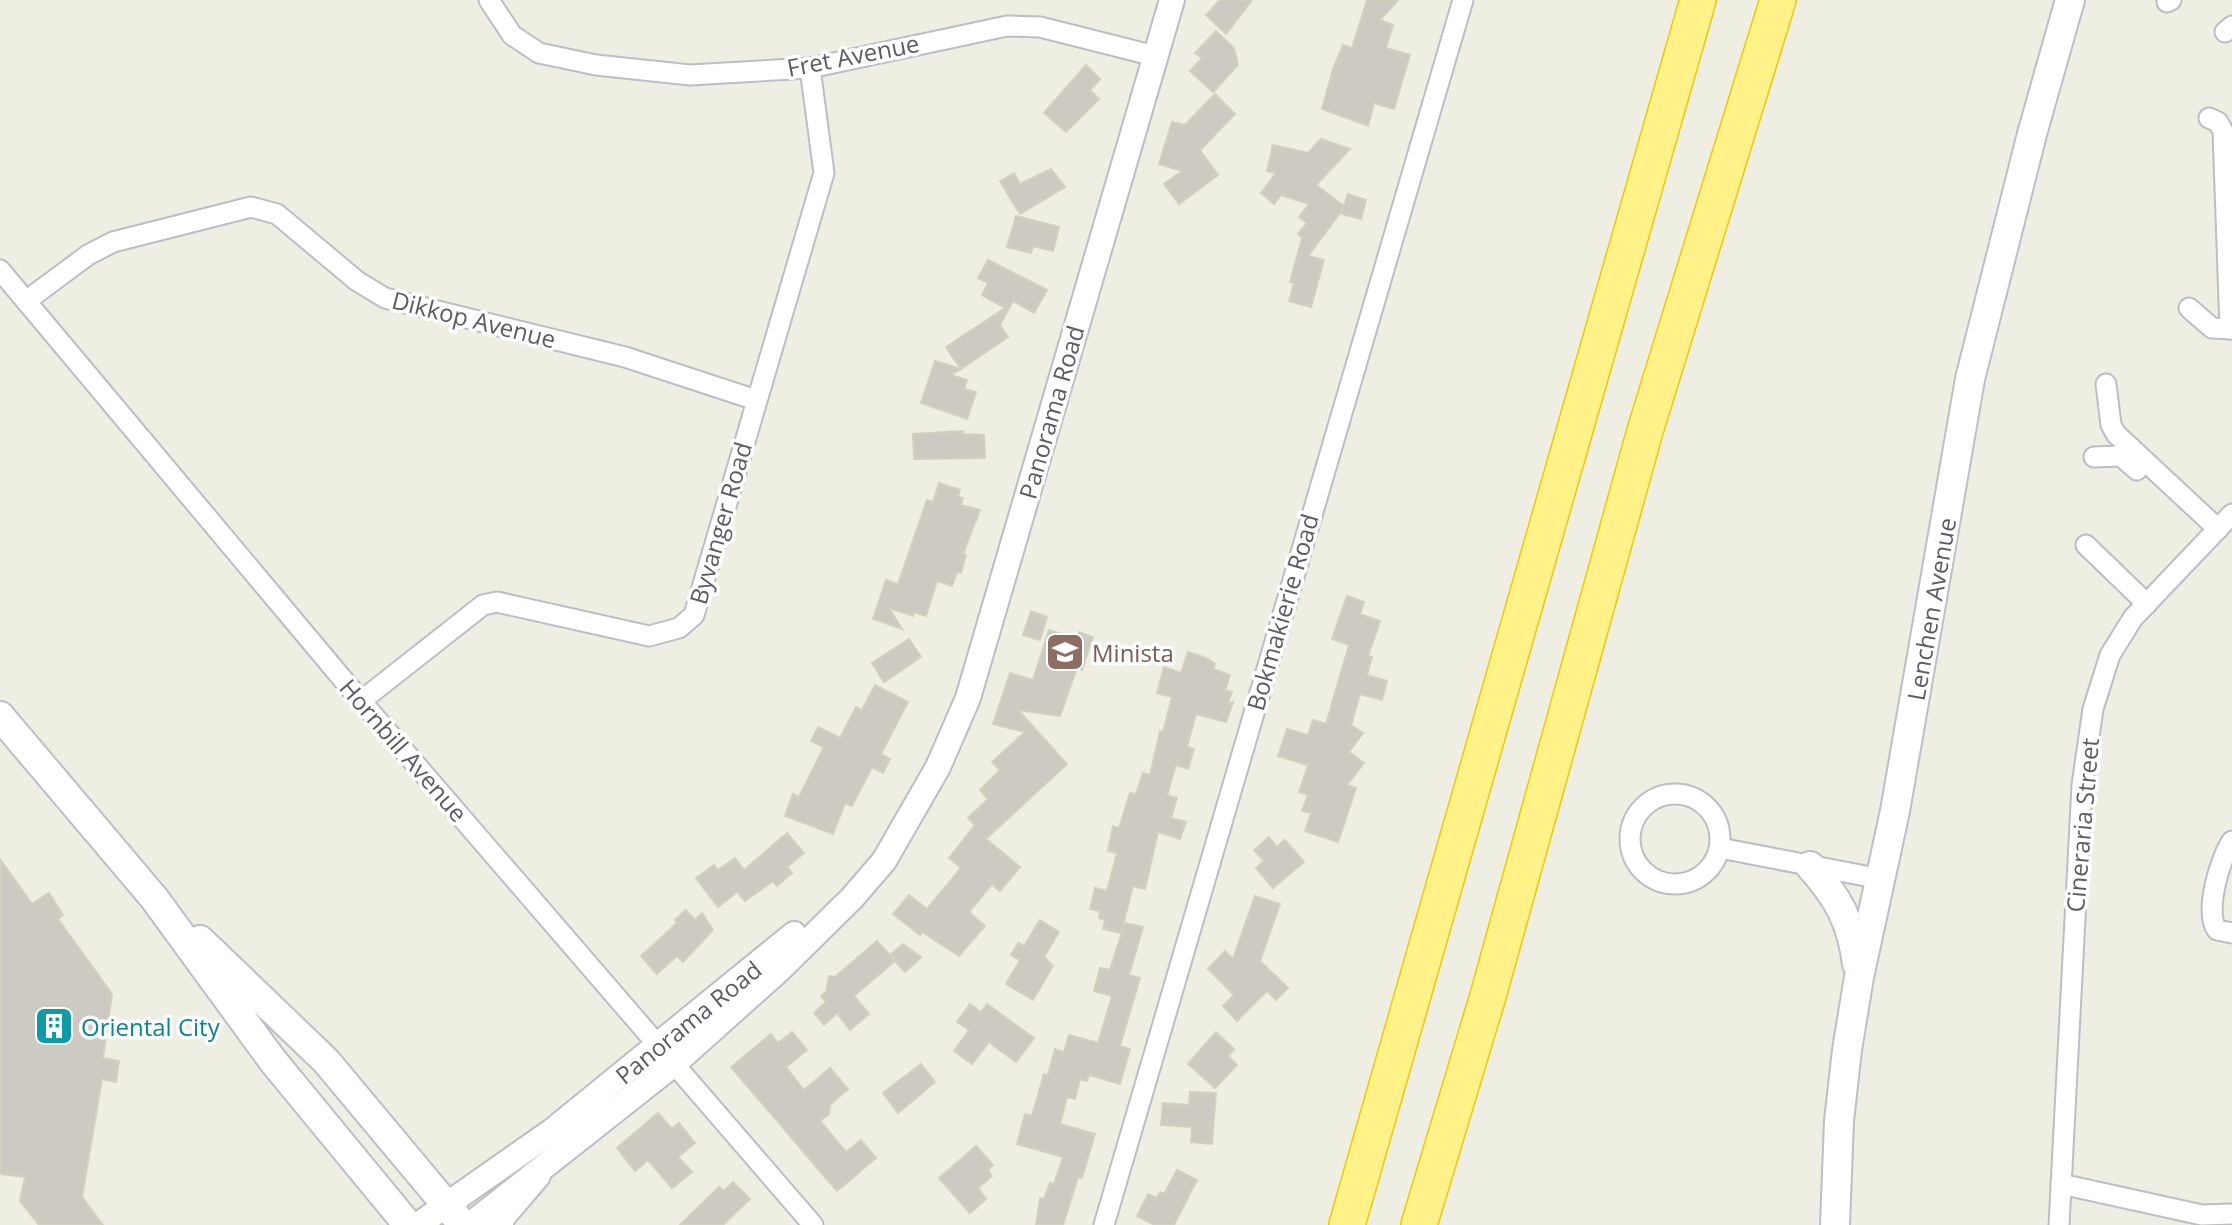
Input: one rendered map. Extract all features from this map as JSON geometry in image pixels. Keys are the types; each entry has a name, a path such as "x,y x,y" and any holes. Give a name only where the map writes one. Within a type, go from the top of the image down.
{"highway":[{"path":"1347,1225 1698,0"},
{"path":"1419,1225 1492,983 1645,431 1779,0"}],"main road":[{"name":"Lenchen Avenue","path":"1835,1225 1839,1121 1859,977 1900,784 1970,379 2032,134 2070,0"},
{"path":"0,716 154,898 273,1061 408,1225"},
{"path":"1810,866 1838,899 1847,916 1859,977"},
{"path":"154,898 326,1061 454,1215"},
{"path":"498,1225 501,1216 536,1175"}],"street":[{"name":"Fret Avenue","path":"489,0 512,35 526,47 550,56 596,65 690,75 810,68 1007,26 1040,27 1155,56"},
{"name":"Panorama Road","path":"418,1225 454,1215 552,1131 667,1054 780,969 852,898 884,861 938,767 968,698 1172,0"},
{"name":"Bokmakierie Road","path":"1104,1225 1463,0"},
{"name":"Byvanger Road","path":"361,701 464,617 490,603 497,602 649,636 679,628 694,615 824,173 810,68"},
{"path":"2189,308 2212,328 2231,329 2223,131 2218,122 2209,118"},
{"name":"Dikkop Avenue","path":"26,301 80,261 113,242 251,207 277,214 357,281 385,298 625,357 756,400"},
{"name":"Hornbill Avenue","path":"0,270 361,701 813,1225"},
{"path":"2106,384 2111,425 2116,435 2214,533"},
{"path":"2094,457 2121,456 2214,533"},
{"name":"Cineraria Street","path":"2059,1225 2082,785 2093,709 2110,655 2147,604 2232,514"},
{"path":"2086,545 2147,604"},
{"path":"1683,794 1700,801 1713,813 1720,830 1720,848 1713,864 1701,877 1685,884 1667,884 1651,878 1638,866 1631,851 1630,833 1636,816 1648,803 1665,795 1683,794"},
{"path":"2232,841 2218,869 2212,920 2217,930 2232,933"},
{"path":"1720,848 1881,879"},
{"name":"Panorama Road","path":"470,1225 536,1175 667,1054"},
{"path":"2061,1184 2202,1215 2232,1214"}],"building":[{"path":"1220,0 1252,0 1226,34 1206,15"},
{"path":"1367,0 1398,0 1380,20 1393,25 1386,48 1410,55 1394,109 1374,103 1368,126 1322,109 1333,69 1343,45 1352,48"},
{"path":"1216,31 1234,48 1238,65 1213,92 1190,71 1202,58 1195,53"},
{"path":"1086,65 1100,79 1090,90 1099,99 1066,132 1044,113"},
{"path":"1215,94 1235,114 1200,150 1218,175 1179,204 1164,184 1182,171 1159,164 1172,122 1185,125"},
{"path":"1321,139 1350,149 1316,185 1344,206 1348,194 1366,200 1361,219 1342,214 1343,209 1308,256 1324,260 1311,307 1289,301 1294,283 1290,282 1302,238 1298,234 1307,223 1299,217 1309,204 1281,195 1274,204 1261,193 1276,173 1267,171 1273,145 1308,153"},
{"path":"1051,169 1065,187 1020,214 1000,181 1014,173 1020,184"},
{"path":"1016,216 1059,227 1053,251 1033,246 1031,253 1007,247"},
{"path":"988,260 1047,290 1034,313 1013,301 1000,325 1008,337 961,369 946,347 1005,308 982,295 988,283 978,278"},
{"path":"935,361 961,369 951,375 967,380 964,389 976,392 967,419 921,403"},
{"path":"963,431 962,434 984,435 985,458 914,459 913,434"},
{"path":"939,483 960,490 958,497 963,498 961,505 980,510 963,554 966,555 961,573 957,572 952,586 937,581 926,616 914,612 913,616 889,608 902,629 873,619 886,580 898,584 927,500 933,502"},
{"path":"1347,596 1364,602 1360,614 1380,621 1368,656 1372,657 1367,675 1387,681 1382,700 1360,694 1351,725 1363,733 1349,752 1364,763 1347,785 1356,788 1338,842 1305,831 1311,813 1302,811 1308,795 1299,792 1308,765 1278,756 1287,729 1308,735 1313,720 1326,724 1349,645 1332,639"},
{"path":"1031,611 1047,617 1040,640 1023,635"},
{"path":"1049,630 1077,639 1079,632 1093,637 1082,670 1077,668 1060,716 1018,710 1067,764 986,839 1020,867 1000,891 992,884 969,912 985,926 959,956 922,932 920,935 893,914 909,895 927,909 961,868 949,858 975,825 968,818 988,799 980,790 1000,770 992,762 1025,732 993,724 1010,673 1033,680"},
{"path":"909,639 921,657 884,682 872,663"},
{"path":"1188,652 1206,658 1215,664 1213,669 1230,675 1225,690 1232,692 1228,703 1233,702 1226,722 1196,714 1187,747 1194,749 1188,769 1176,765 1167,795 1177,798 1171,818 1186,822 1180,839 1158,832 1145,889 1133,886 1121,933 1103,929 1105,920 1099,918 1100,911 1090,909 1095,888 1107,891 1117,853 1108,851 1113,826 1119,828 1130,793 1136,794 1143,773 1150,775 1160,731 1163,732 1172,697 1157,693 1164,667 1181,673"},
{"path":"875,685 908,702 881,754 890,759 883,773 872,767 852,806 845,803 833,834 785,816 793,794 799,797 824,747 811,741 818,727 840,738 856,707 862,710"},
{"path":"787,833 804,853 787,867 792,873 777,886 773,881 745,901 737,892 718,907 696,878 714,865 718,870 735,858 744,870"},
{"path":"1269,837 1277,847 1285,840 1304,862 1273,888 1256,868 1264,861 1254,850"},
{"name":"Oriental City","path":"0,859 32,904 49,893 63,915 58,919 112,994 103,1058 119,1061 116,1082 102,1079 82,1197 103,1225 39,1225 20,1201 25,1177 0,1174"},
{"path":"1255,896 1280,904 1260,961 1288,988 1276,1000 1267,991 1237,1021 1223,1006 1234,995 1208,969 1225,951 1233,959"},
{"path":"686,910 695,920 702,913 713,930 683,962 677,956 657,974 641,956 677,923 675,920"},
{"path":"1040,920 1059,932 1044,957 1053,966 1033,1000 1006,984 1020,960 1011,955 1018,943 1024,946"},
{"path":"1125,923 1143,927 1129,975 1140,978 1120,1046 1130,1049 1120,1084 1089,1075 1087,1081 1080,1079 1075,1099 1067,1097 1060,1124 1095,1134 1082,1178 1078,1177 1063,1225 1036,1225 1040,1198 1044,1199 1050,1183 1054,1184 1063,1157 1017,1144 1025,1114 1032,1116 1044,1074 1048,1075 1055,1049 1064,1052 1069,1035 1098,1043 1112,996 1094,991 1100,968 1110,970"},
{"path":"877,941 895,961 854,996 869,1014 850,1030 837,1013 824,1025 814,1013 826,1002 821,996 826,992 829,976 835,977"},
{"path":"903,944 921,957 905,972 890,955"},
{"path":"970,1004 981,1012 987,1004 1034,1038 1016,1062 989,1042 972,1064 954,1051 969,1030 957,1022"},
{"path":"792,1032 807,1050 786,1067 804,1090 830,1068 848,1089 830,1105 829,1114 820,1121 846,1152 861,1140 876,1158 837,1191 731,1067 771,1034 778,1043"},
{"path":"1216,1032 1234,1049 1228,1056 1237,1065 1215,1088 1188,1064"},
{"path":"921,1064 935,1082 898,1113 883,1093"},
{"path":"1190,1092 1216,1093 1212,1144 1191,1142 1192,1127 1161,1125 1163,1103 1189,1105"},
{"path":"658,1113 672,1129 679,1123 695,1143 678,1157 692,1172 672,1188 648,1160 635,1171 617,1148"},
{"path":"976,1146 993,1165 988,1170 992,1176 978,1188 986,1199 970,1213 939,1178"},
{"path":"1177,1170 1197,1180 1174,1225 1155,1225 1137,1216 1148,1194 1157,1198 1160,1192 1164,1194"},
{"path":"733,1182 750,1199 723,1225 680,1225 719,1187 724,1191"}],"place":[{"name":"Minista","path":"1065,652"},
{"name":"Oriental City","path":"54,1026"}]}
